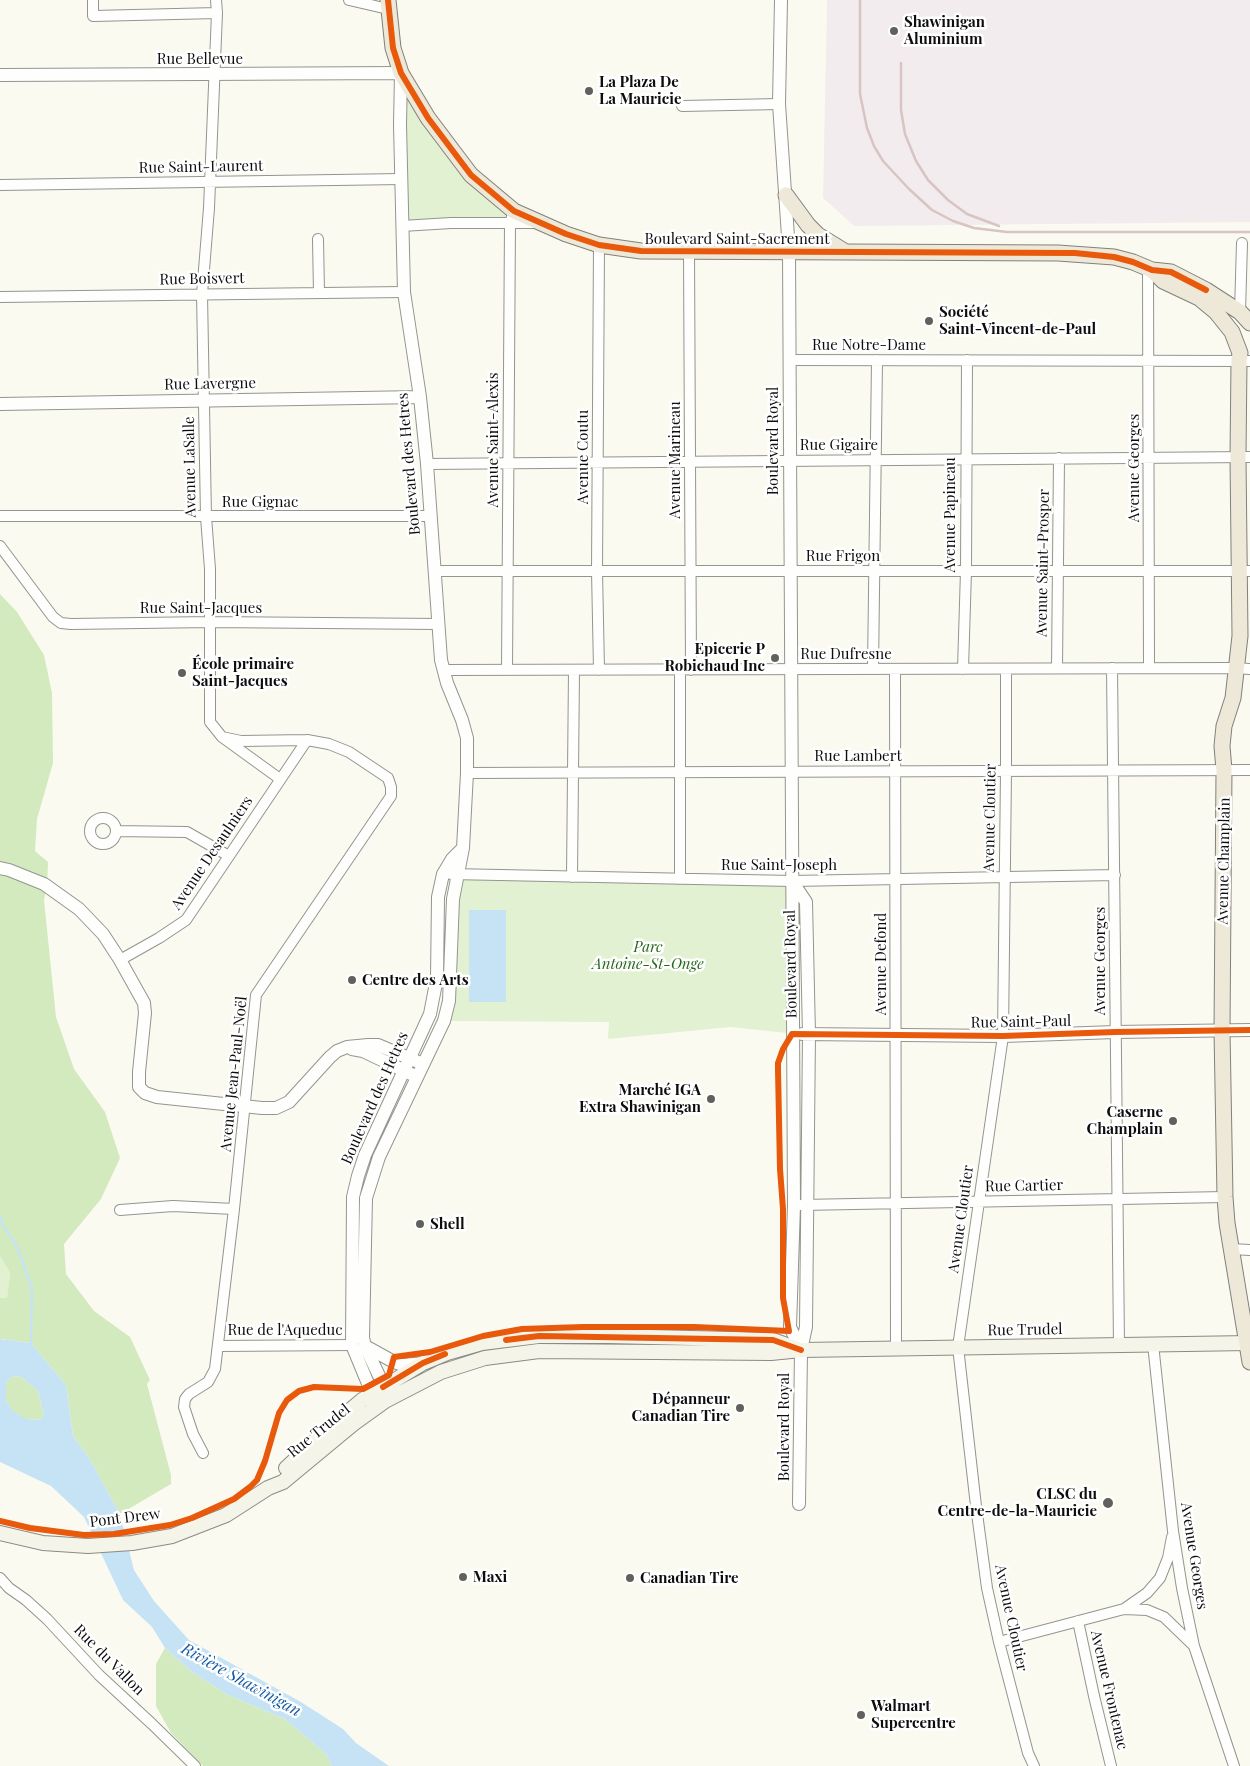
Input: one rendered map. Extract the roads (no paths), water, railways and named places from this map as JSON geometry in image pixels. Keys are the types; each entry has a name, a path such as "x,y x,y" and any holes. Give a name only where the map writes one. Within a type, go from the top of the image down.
{"main road":[{"name":"Boulevard Saint-Sacrement","path":"388,5 393,48 401,73 428,118 471,175 512,217 540,223 566,234 599,244 641,251 1075,253 1114,257 1150,270 1171,272 1206,290 1245,318"},
{"path":"786,195 808,225 832,245 844,251"},
{"name":"Boulevard Saint-Sacrement","path":"1150,270 1164,281 1199,298 1216,312 1232,332 1244,361"},
{"name":"Avenue Champlain","path":"1244,361 1245,571 1240,636 1243,669 1224,726 1222,746 1224,770 1222,1031 1225,1197 1231,1250 1250,1362"},
{"name":"Rue Trudel","path":"382,1395 426,1362 447,1353 482,1343 538,1336 773,1340 801,1350"},
{"name":"Rue Trudel","path":"172,1536 226,1515 268,1488 283,1470 362,1400 382,1395 485,1358 539,1351 772,1354 801,1350 1248,1343"},
{"name":"Pont Drew","path":"0,1533 26,1540 58,1545 110,1545 172,1536"}],"street":[{"path":"93,0 93,16 217,13"},
{"name":"Avenue LaSalle","path":"216,0 209,208 202,294 206,517 210,569 210,722 222,737 280,779"},
{"path":"349,0 388,5"},
{"name":"Boulevard Royal","path":"781,0 779,104 789,251 792,1034 800,1205"},
{"name":"Rue Bellevue","path":"0,75 401,73"},
{"name":"Boulevard des Hetres","path":"358,1346 366,1198 370,1181 379,1157 444,1021 449,1001 453,899 463,848 467,773 467,738 441,660 427,464 420,397 404,292 400,125 401,73"},
{"path":"682,106 779,104"},
{"name":"Rue Saint-Laurent","path":"0,185 402,179"},
{"path":"402,226 512,217"},
{"name":"Avenue Saint-Alexis","path":"507,670 512,217"},
{"path":"318,239 319,293"},
{"path":"1242,243 1245,318"},
{"name":"Avenue Coutu","path":"599,244 597,571 599,670"},
{"name":"Avenue Marineau","path":"680,879 680,772 690,571 690,250"},
{"name":"Avenue Georges","path":"1149,668 1148,361 1150,270"},
{"name":"Rue Boisvert","path":"0,297 404,292"},
{"name":"Rue Notre-Dame","path":"789,360 1244,361"},
{"path":"873,669 874,460 877,360"},
{"name":"Avenue Papineau","path":"963,669 966,571 965,459 967,360"},
{"name":"Rue Lavergne","path":"0,404 420,397"},
{"name":"Rue Gigaire","path":"427,464 1244,457"},
{"name":"Avenue Saint-Prosper","path":"1057,668 1059,458"},
{"name":"Rue Gignac","path":"0,516 431,516"},
{"name":"Rue Saint-Jacques","path":"0,546 47,609 60,623 439,624"},
{"name":"Rue Frigon","path":"436,571 1245,571"},
{"name":"Avenue Georges","path":"1112,668 1119,1345"},
{"name":"Avenue Defond","path":"895,669 896,1348"},
{"name":"Avenue Cloutier","path":"1006,669 1003,1036 958,1347 987,1588 1028,1753 1034,1766"},
{"name":"Rue Dufresne","path":"443,670 1243,669"},
{"path":"572,877 574,670"},
{"name":"Avenue Jean-Paul-Noël","path":"203,1453 193,1434 184,1407 185,1399 189,1394 208,1382 215,1369 256,995 391,796 388,778 349,752 329,744 307,740 241,741 222,737"},
{"name":"Avenue Desaulniers","path":"120,960 186,920 307,740"},
{"name":"Rue Lambert","path":"467,773 1250,770"},
{"path":"116,832 187,832 229,856"},
{"name":"Boulevard des Hetres","path":"382,1395 369,1386 358,1346 352,1222 354,1197 365,1155 430,1014 437,978 438,897 443,874 452,859 463,848"},
{"path":"0,868 10,870 44,884 80,909 103,934 120,960 144,1003 145,1013 139,1087 145,1093 157,1097 276,1108 288,1102 337,1051 347,1048 368,1044 378,1046 424,1064"},
{"name":"Rue Saint-Joseph","path":"443,874 792,882 1115,875"},
{"name":"Boulevard Royal","path":"792,882 806,902 809,1034 800,1205 790,1327 801,1350 800,1504"},
{"name":"Rue Saint-Paul","path":"792,1034 1003,1036 1250,1030"},
{"path":"347,1048 363,1051 418,1077"},
{"name":"Rue Cartier","path":"800,1205 1225,1197"},
{"path":"120,1210 173,1206 234,1209"},
{"path":"1231,1250 1250,1250"},
{"name":"Avenue Georges","path":"1153,1344 1182,1588 1194,1646 1234,1766"},
{"name":"Rue de l'Aqueduc","path":"219,1346 358,1346"},
{"path":"358,1346 402,1364 426,1362"},
{"path":"1124,1609 1146,1593 1160,1578 1168,1558 1174,1531"},
{"name":"Rue du Vallon","path":"0,1578 9,1588 47,1619 98,1675 195,1766"},
{"path":"999,1642 1124,1609 1147,1610 1164,1617 1194,1646"},
{"name":"Avenue Frontenac","path":"1078,1621 1111,1766"}],"water":[{"path":"469,910 506,910 506,1002 469,1002"},
{"name":"Rivière Shawinigan","path":"0,1339 31,1343 66,1385 73,1436 89,1458 120,1514 134,1570 154,1601 189,1640 301,1702 343,1729 356,1743 389,1766 332,1766 326,1754 285,1719 228,1695 192,1672 165,1648 152,1627 123,1600 84,1517 51,1486 0,1462","holes":["20,1376 38,1391 44,1415 40,1420 26,1419 13,1411 6,1400 6,1383 11,1377"]}],"waterway":[{"path":"0,1217 17,1247 32,1288 31,1343 29,1345"}],"railway":[{"path":"860,0 860,94 867,128 874,146 883,161 932,210 953,221 974,228 1007,232 1250,232"},
{"path":"901,63 901,110 905,134 916,161 928,180 948,200 967,214 999,226"}],"place":[{"name":"Shawinigan Aluminium","path":"894,31"},
{"name":"La Plaza De La Mauricie","path":"589,91"},
{"name":"Société Saint-Vincent-de-Paul","path":"929,321"},
{"name":"Epicerie P Robichaud Inc","path":"775,658"},
{"name":"École primaire Saint-Jacques","path":"182,673"},
{"name":"Centre des Arts","path":"352,980"},
{"name":"Marché IGA Extra Shawinigan","path":"711,1099"},
{"name":"Caserne Champlain","path":"1173,1121"},
{"name":"Shell","path":"420,1224"},
{"name":"Dépanneur Canadian Tire","path":"740,1408"},
{"name":"CLSC du Centre-de-la-Mauricie","path":"1108,1503"},
{"name":"Maxi","path":"463,1577"},
{"name":"Canadian Tire","path":"630,1578"},
{"name":"Walmart Supercentre","path":"861,1715"}],"park label":[{"name":"Parc Antoine-St-Onge","path":"648,956"}]}
